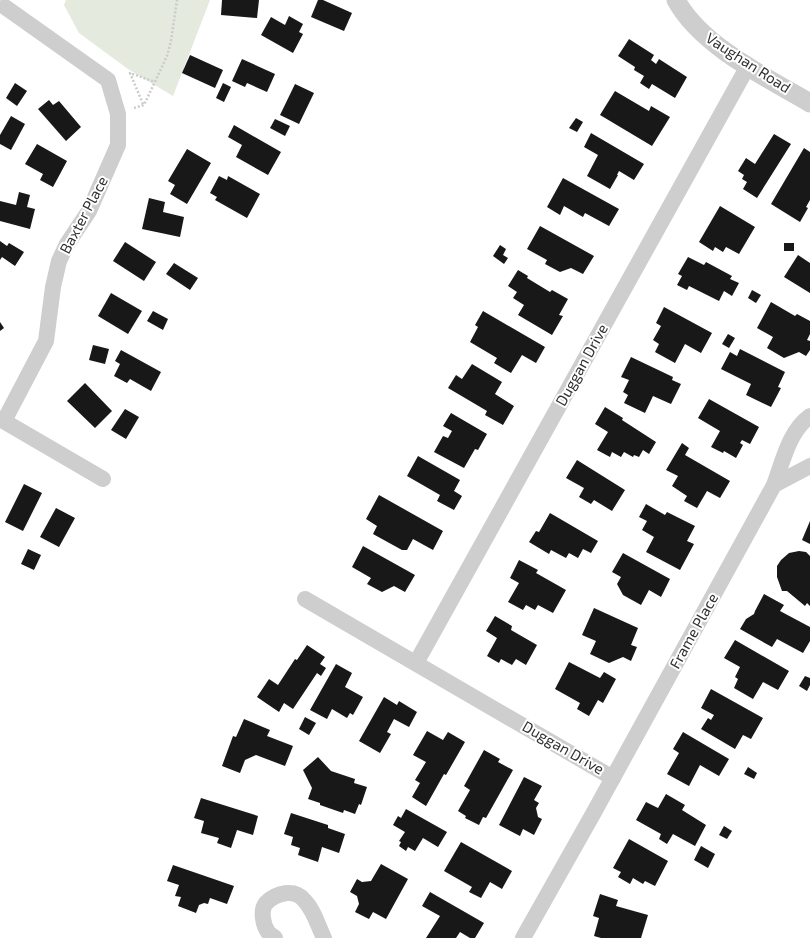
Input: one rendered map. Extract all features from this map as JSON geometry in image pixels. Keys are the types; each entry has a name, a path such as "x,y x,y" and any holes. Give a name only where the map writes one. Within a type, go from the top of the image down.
{"street":[{"name":"Vaughan Road","path":"676,0 686,16 707,38 748,66 810,103"},
{"name":"Baxter Place","path":"2,420 46,341 53,287 59,261 67,244 90,211 118,146 118,114 108,80 5,7"},
{"name":"Duggan Drive","path":"416,663 748,66"},
{"name":"Frame Place","path":"613,778 774,485 794,433 802,421 810,416"},
{"path":"2,420 103,479"},
{"path":"774,485 810,466"},
{"name":"Duggan Drive","path":"305,599 613,778 523,938"},
{"path":"275,938 269,933 264,924 262,911 266,904 282,893 294,893 304,899 324,938"}],"path":[{"path":"118,114 144,105 167,56 171,41 177,0"},
{"path":"144,105 130,73 155,82"}],"shaded area":[{"path":"66,0 210,0 173,96 128,69 79,33 64,5"}],"building":[{"path":"222,0 259,0 257,18 221,15"},
{"path":"318,0 323,0 352,13 344,31 311,17"},
{"path":"289,16 303,24 299,32 303,34 293,53 261,35 271,17 285,25"},
{"path":"629,39 654,55 651,60 656,64 659,59 687,77 675,98 652,84 649,89 640,83 644,76 634,70 635,67 618,56"},
{"path":"190,55 223,70 215,88 182,73"},
{"path":"242,59 275,74 267,92 247,83 245,87 232,81"},
{"path":"15,83 27,91 17,106 6,98"},
{"path":"223,83 231,87 224,102 216,98"},
{"path":"295,84 314,93 299,124 280,115"},
{"path":"615,91 649,111 651,106 670,117 652,146 600,115"},
{"path":"49,100 53,105 59,101 81,127 66,141 38,109"},
{"path":"11,116 25,124 11,150 0,144 0,135"},
{"path":"576,118 583,122 577,132 569,128"},
{"path":"275,119 290,126 285,136 270,128"},
{"path":"234,125 281,152 268,175 236,157 242,145 228,137"},
{"path":"591,133 644,164 634,180 619,171 610,189 587,176 598,155 584,147"},
{"path":"774,134 791,144 757,198 743,189 747,182 742,179 744,175 738,171 746,158 755,164"},
{"path":"37,144 67,161 53,187 40,180 43,174 25,164"},
{"path":"804,148 810,152 810,200 806,207 808,208 800,222 771,204"},
{"path":"187,149 211,163 187,204 170,194 175,185 168,181"},
{"path":"219,176 227,180 228,176 260,194 247,218 215,200 217,197 210,193"},
{"path":"563,178 619,209 609,226 585,213 583,217 564,206 560,215 547,207"},
{"path":"19,192 30,195 27,207 35,209 30,229 0,221 0,201 16,205"},
{"path":"149,198 165,202 163,212 184,217 180,237 142,229"},
{"path":"720,206 755,227 739,254 726,247 723,252 715,247 713,251 699,242"},
{"path":"540,226 594,256 583,274 571,268 560,272 545,264 547,260 527,249"},
{"path":"0,241 7,246 9,243 24,252 15,266 2,257 0,260"},
{"path":"125,242 156,262 144,281 113,261"},
{"path":"784,243 794,243 794,251 784,251"},
{"path":"500,245 506,249 503,255 508,258 504,264 493,256"},
{"path":"798,255 810,263 810,293 784,277"},
{"path":"688,257 704,265 706,262 732,276 730,279 739,283 732,296 724,291 719,301 689,286 687,290 677,285 682,276 678,274"},
{"path":"174,263 198,278 190,290 166,274"},
{"path":"518,270 528,276 527,278 550,292 552,290 568,299 559,315 563,316 552,335 518,315 524,305 513,298 517,292 508,286"},
{"path":"752,290 761,295 756,303 748,298"},
{"path":"111,293 142,311 128,334 98,316"},
{"path":"771,302 795,316 797,314 810,321 810,334 807,340 810,341 810,350 806,356 799,352 784,358 767,348 773,337 757,328"},
{"path":"664,307 712,333 701,353 685,344 675,363 655,352 659,344 653,340 661,326 656,323"},
{"path":"153,311 168,319 163,330 147,321"},
{"path":"483,311 545,347 536,363 522,355 511,373 494,363 497,358 470,342 478,327 475,325"},
{"path":"0,322 4,328 0,331"},
{"path":"728,334 735,338 729,348 722,344"},
{"path":"93,345 109,349 105,364 89,360"},
{"path":"740,349 785,372 778,387 781,388 771,407 746,395 751,384 721,369 730,352 737,356"},
{"path":"121,350 161,372 151,391 130,379 127,383 114,376 120,364 115,361"},
{"path":"631,357 673,377 672,380 681,384 671,404 653,396 645,413 624,403 628,395 623,392 629,380 621,377"},
{"path":"472,364 502,382 495,394 514,406 503,425 485,415 487,411 448,388 456,375 462,379"},
{"path":"85,383 112,411 95,428 67,401"},
{"path":"709,399 759,427 750,444 742,440 740,443 743,445 736,458 724,451 723,453 711,447 720,431 698,418"},
{"path":"605,407 656,442 649,454 643,450 639,457 634,455 633,457 624,452 621,457 612,452 610,457 597,450 608,432 595,424"},
{"path":"125,409 139,417 126,439 111,430"},
{"path":"451,413 487,434 478,450 475,449 464,468 434,452 443,436 448,438 452,431 443,426"},
{"path":"682,443 689,448 685,455 730,481 720,498 707,491 697,508 684,501 687,496 672,486 678,476 666,470"},
{"path":"418,456 460,480 454,491 462,496 454,510 437,501 440,495 407,476"},
{"path":"577,460 625,490 612,511 594,500 591,504 579,497 584,488 566,478"},
{"path":"24,484 42,493 23,531 5,522"},
{"path":"379,495 443,531 433,550 413,539 407,550 402,550 373,534 377,526 366,519"},
{"path":"646,504 665,515 667,512 695,526 687,541 694,544 680,570 646,552 654,537 642,530 647,521 639,517"},
{"path":"56,508 75,518 59,547 40,537"},
{"path":"550,513 598,541 591,553 583,549 578,558 569,553 566,558 551,550 549,554 529,542 536,531 539,532"},
{"path":"810,521 810,544 802,540"},
{"path":"363,546 415,575 405,592 394,586 382,592 367,584 371,578 352,567"},
{"path":"28,549 41,555 34,570 21,564"},
{"path":"799,551 806,552 810,556 810,606 807,603 805,606 787,591 782,591 777,577 777,566 781,560 789,553"},
{"path":"623,553 670,579 661,597 649,590 641,605 623,595 617,584 621,577 612,572"},
{"path":"519,560 538,570 536,573 566,590 553,613 538,605 535,610 526,605 523,610 508,602 519,583 510,578"},
{"path":"764,594 784,605 780,611 810,627 810,641 803,653 777,639 772,647 740,629 746,619 754,614"},
{"path":"594,608 638,628 631,645 637,647 631,661 623,657 609,663 590,654 596,641 582,635"},
{"path":"495,616 512,626 511,630 537,645 526,665 516,659 512,665 501,659 499,663 487,656 497,638 486,631"},
{"path":"735,640 789,671 778,690 763,682 753,699 734,688 738,679 735,677 740,667 724,658"},
{"path":"307,645 325,657 320,664 326,668 321,676 317,673 293,709 284,703 279,712 257,697 269,679 278,685 295,659 297,660"},
{"path":"569,662 600,678 604,672 616,679 603,703 598,700 589,716 577,709 580,703 555,689"},
{"path":"336,664 352,673 345,687 363,697 353,715 350,713 347,718 332,709 327,719 310,710"},
{"path":"805,676 810,678 810,685 807,691 799,686"},
{"path":"711,689 763,718 751,739 743,735 735,749 701,729 708,718 711,720 714,715 701,708"},
{"path":"384,697 397,705 399,701 417,712 409,727 394,719 387,732 391,734 380,753 359,741"},
{"path":"305,717 316,723 309,735 299,729"},
{"path":"244,719 270,730 267,736 293,746 285,766 256,755 245,760 240,773 222,766 233,736 236,737"},
{"path":"427,731 443,740 448,732 465,742 446,775 444,774 426,806 412,797 420,783 415,780 426,762 413,755"},
{"path":"683,732 729,759 719,776 700,765 689,786 667,774 679,753 673,749"},
{"path":"484,750 500,759 498,762 513,770 486,818 483,817 479,825 465,818 466,816 458,811 470,790 464,786"},
{"path":"318,757 331,771 355,779 354,783 367,787 361,805 359,804 355,814 344,810 343,813 308,799 312,788 303,770"},
{"path":"748,767 757,773 754,779 744,774"},
{"path":"524,777 542,786 534,800 539,803 536,808 538,817 542,819 534,835 523,829 520,836 499,825"},
{"path":"666,794 685,805 682,810 706,825 695,846 673,834 667,844 659,839 661,834 636,820 646,802 658,808"},
{"path":"201,798 258,816 253,835 237,830 231,848 217,843 219,838 201,833 204,821 194,818"},
{"path":"406,809 447,832 438,847 423,838 415,851 408,847 406,851 399,846 401,842 399,841 405,832 393,825 398,816 401,818"},
{"path":"291,813 328,825 328,828 345,834 339,853 322,847 318,862 298,855 300,848 291,845 293,837 284,834"},
{"path":"724,826 732,831 727,839 719,835"},
{"path":"629,839 668,861 655,886 645,881 643,884 633,878 630,884 618,877 621,872 613,868"},
{"path":"461,842 512,871 502,889 490,882 481,898 469,892 472,887 444,871"},
{"path":"701,846 715,854 708,868 694,860"},
{"path":"381,864 408,879 386,919 373,912 369,919 355,912 359,904 357,896 350,892 357,879 362,882 371,881"},
{"path":"173,865 234,886 227,904 210,898 208,904 204,903 199,905 196,913 178,906 181,897 175,896 179,885 167,881"},
{"path":"430,892 484,923 475,938 470,938 460,932 456,938 426,938 440,916 422,906"},
{"path":"600,894 618,900 616,906 648,915 641,938 601,938 594,936 599,918 593,916"}]}
